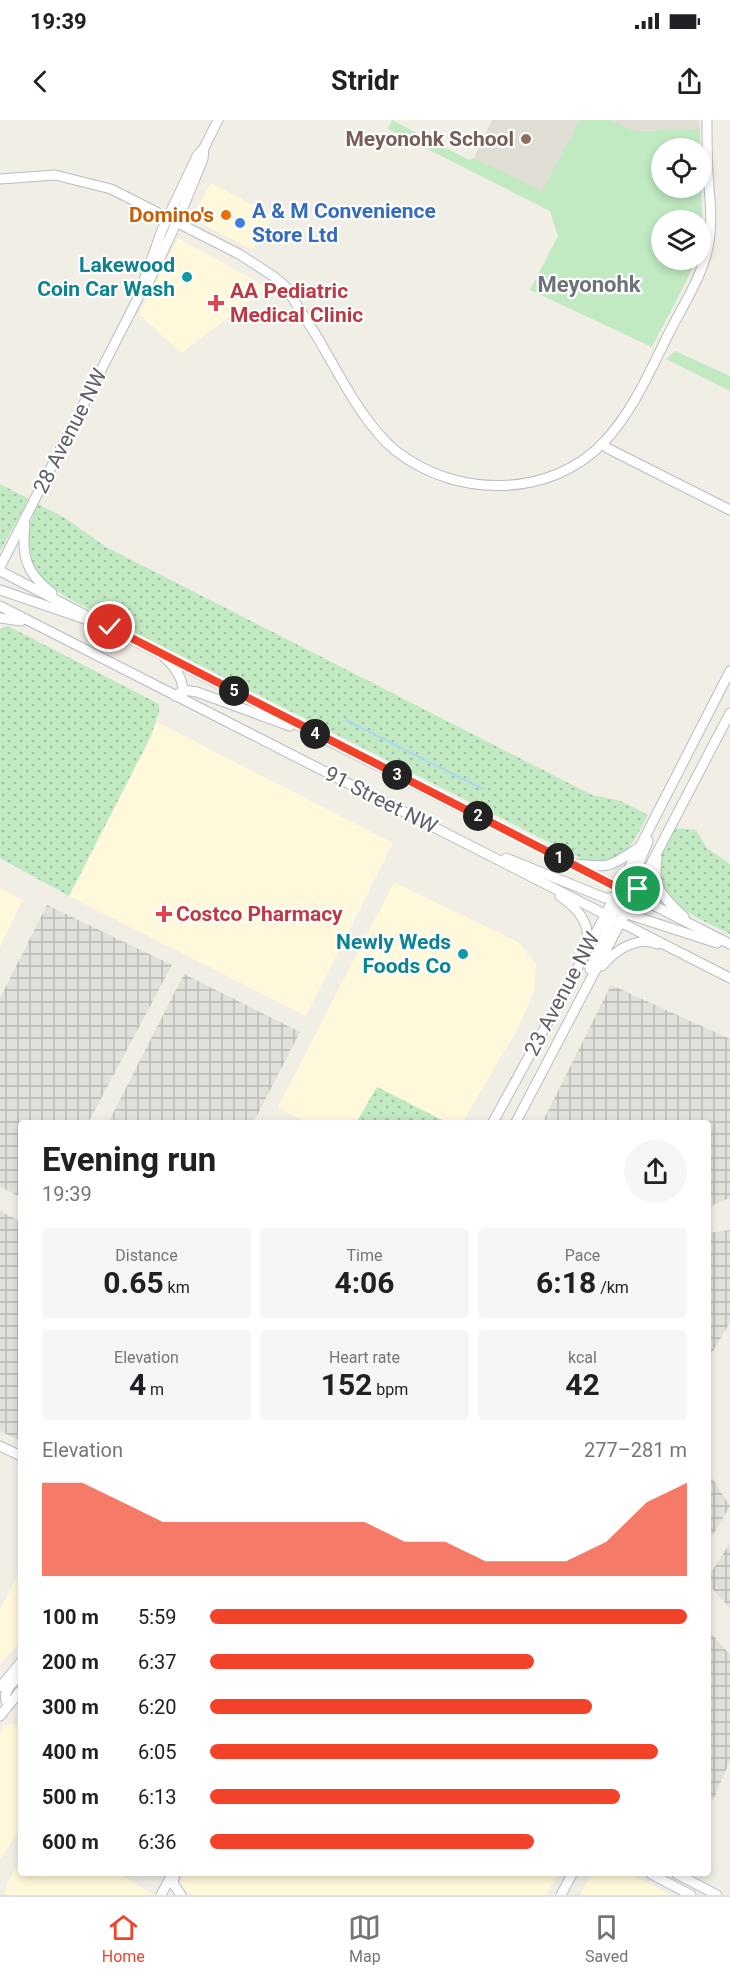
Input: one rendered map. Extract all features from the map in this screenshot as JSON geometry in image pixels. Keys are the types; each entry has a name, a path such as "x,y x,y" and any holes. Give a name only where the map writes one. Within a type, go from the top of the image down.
{"main road":[{"name":"28 Avenue NW","path":"0,569 140,294 147,286 172,220 203,159 204,148 218,120"},
{"path":"0,179 55,175 111,189 239,254 285,286 366,417 395,450 414,463 455,481 485,486 512,486 536,481 579,462 603,443 626,415 639,393 698,277 708,248 712,224 707,120"},
{"path":"603,443 607,448 730,510"},
{"path":"26,518 23,544 26,564 45,587 74,608"},
{"name":"91 Street NW","path":"0,569 569,863 623,895 690,923 730,946"},
{"path":"0,590 110,627"},
{"name":"91 Street NW","path":"0,606 180,695 533,877 616,914 730,946"},
{"path":"0,618 34,623"},
{"path":"138,641 169,662 178,675 180,695 197,692 331,742"},
{"name":"23 Avenue NW","path":"494,1120 584,956 616,914 640,846 730,671"},
{"name":"23 Avenue NW","path":"623,895 658,851 730,713"},
{"path":"564,1029 675,778"},
{"path":"569,863 607,866 619,862 640,846"},
{"path":"474,847 525,865 600,897 623,895"},
{"path":"658,851 655,876 657,886 666,900 690,923"},
{"path":"533,877 578,910 587,928 588,939 584,956"},
{"name":"23 Avenue NW","path":"517,1120 621,922 616,914"},
{"path":"621,922 730,978"},
{"path":"592,976 609,957 634,943 652,942 674,949"},
{"path":"0,1446 18,1455"},
{"path":"0,1687 18,1666"},
{"path":"8,1705 4,1698 5,1694 18,1678"},
{"path":"0,1716 18,1693"},
{"path":"161,1895 172,1876"},
{"path":"173,1876 173,1883 181,1895"},
{"path":"561,1895 571,1876"},
{"path":"655,1876 691,1895"},
{"path":"681,1876 717,1895"}],"shaded area":[{"name":"Meyonohk School","path":"492,120 579,120 542,192 474,158"},
{"path":"610,120 699,120 700,129 635,131"},
{"path":"211,183 274,216 252,250 191,218"},
{"path":"178,238 268,288 181,353 139,314"},
{"path":"157,722 393,843 306,1016 69,896"},
{"path":"394,882 518,942 536,964 534,992 517,1030 464,1120 442,1120 377,1087 358,1120 302,1120 278,1107"},
{"path":"0,888 23,900 0,947"},
{"path":"47,905 172,965 90,1120 18,1120 18,1196 0,1187 0,998"},
{"path":"184,974 300,1032 255,1120 110,1120"},
{"path":"611,985 730,1039 730,1198 711,1206 711,1120 544,1120"},
{"path":"0,1211 18,1220 18,1440 0,1431"},
{"path":"730,1230 730,1322 711,1355 711,1233"},
{"path":"711,1477 730,1506 711,1538"},
{"path":"730,1543 730,1608 711,1587 711,1572"},
{"path":"18,1575 18,1644 0,1664 0,1610"},
{"path":"711,1633 730,1655 730,1761 711,1804"},
{"path":"11,1724 18,1727 18,1832 0,1859 0,1733 4,1727"},
{"path":"18,1863 18,1876 122,1876 155,1895 6,1895 4,1891"},
{"path":"183,1876 557,1876 547,1895 192,1895 181,1889 180,1882"},
{"path":"590,1876 634,1876 671,1895 580,1895"}],"green space":[{"path":"392,120 469,160 474,158 542,191 579,120 610,120 635,131 700,129 700,138 651,138 651,198 702,198 702,210 651,210 651,270 691,270 652,347 530,290 558,236 550,211 388,129"},
{"path":"675,351 730,376 730,391 666,359"},
{"path":"0,484 29,499 0,551"},
{"path":"38,504 65,518 106,547 592,795 621,801 648,815 637,836 625,852 617,857 597,862 584,860 79,604 49,585 32,564 27,538"},
{"path":"8,626 159,704 159,712 150,738 69,896 0,858 0,629"},
{"path":"675,828 696,830 707,848 730,864 730,934 682,908 664,889 659,862 665,845"},
{"path":"377,1087 442,1120 358,1120"}],"waterway":[{"path":"346,720 483,789"}],"place":[{"name":"Meyonohk School","path":"526,139"},
{"name":"Domino's","path":"226,215"},
{"name":"A & M Convenience Store Ltd","path":"240,223"},
{"name":"Lakewood Coin Car Wash","path":"187,277"},
{"name":"AA Pediatric Medical Clinic","path":"216,303"},
{"name":"Costco Pharmacy","path":"164,914"},
{"name":"Newly Weds Foods Co","path":"463,954"}],"district":[{"name":"Meyonohk","path":"589,284"}],"route":[{"path":"110,627 634,896 638,889"}]}
